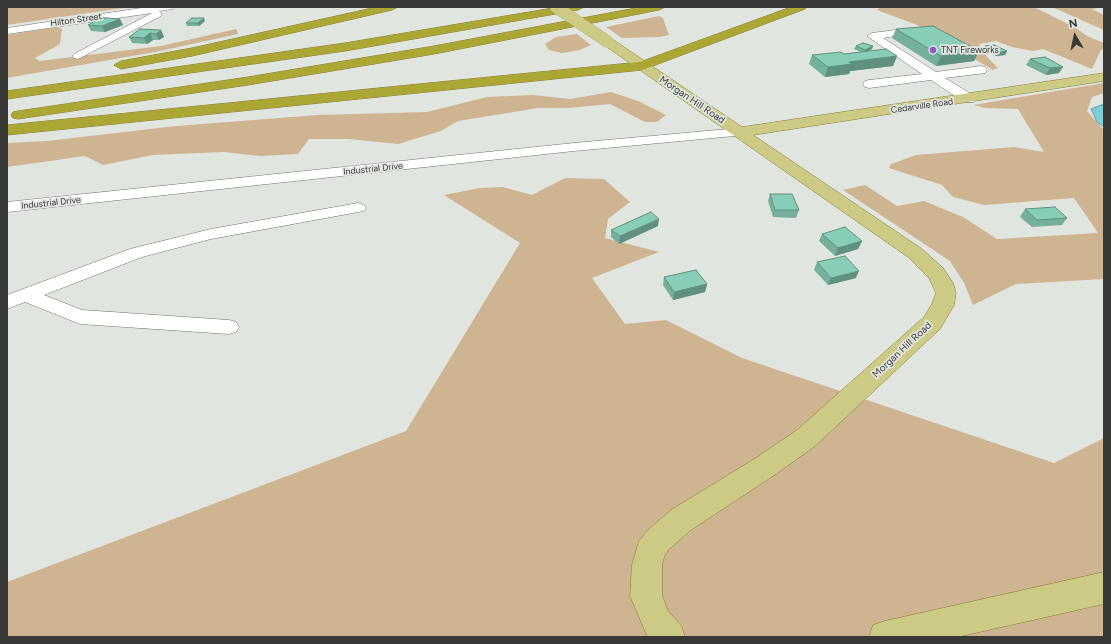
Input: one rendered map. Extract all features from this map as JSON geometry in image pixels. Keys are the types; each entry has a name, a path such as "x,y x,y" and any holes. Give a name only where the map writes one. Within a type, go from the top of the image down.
{"highway":[{"path":"7,85 192,52 392,7"},
{"path":"7,95 345,47 578,7"},
{"path":"7,117 248,81 426,51 659,7"},
{"path":"7,130 642,66 801,7"}],"main road":[{"name":"Morgan Hill Road","path":"556,7 740,132 927,263 943,283 945,299 940,311 932,323 806,438 766,466 681,520 658,540 650,551 647,565 646,596 657,622 670,637"},
{"name":"Cedarville Road","path":"740,132 970,99 1104,77"},
{"path":"885,637 1104,588"}],"street":[{"name":"Hilton Street","path":"7,31 169,7"},
{"path":"78,56 169,7"},
{"path":"904,32 872,36 970,99"},
{"path":"869,84 981,70"},
{"name":"Industrial Drive","path":"7,207 574,147 740,132"},
{"path":"7,302 136,253 211,234 358,208"},
{"path":"25,295 80,317 229,328"}],"shaded area":[{"path":"7,7 130,7 7,25"},
{"path":"880,7 1034,7 1076,28 1087,36 1104,43 1104,49 1101,50 1092,69 1043,49 1033,51 1012,47 996,41 979,44 987,57 998,68 993,70 917,25 877,10"},
{"path":"1052,7 1104,7 1092,9 1104,15 1104,30"},
{"path":"659,16 663,18 669,35 660,37 622,38 606,27"},
{"path":"58,27 62,29 60,44 35,58 40,61 161,46 236,29 238,34 155,52 7,78 7,35"},
{"path":"577,34 591,45 580,50 562,53 549,50 545,44 556,37"},
{"path":"1104,83 1104,93 1092,97 1087,111 1104,130 1104,279 1016,284 973,305 964,283 950,261 843,190 865,185 897,206 924,201 963,217 997,239 1098,233 1074,198 984,205 953,197 942,185 889,168 891,164 916,155 1014,147 1044,152 1018,109 985,108 973,105"},
{"path":"611,92 638,101 666,115 657,122 645,122 610,104 568,108 538,108 458,121 441,131 398,144 349,139 309,139 298,154 260,156 224,152 153,155 103,165 85,156 7,167 7,143 47,141 176,126 318,115 427,112 487,97 533,95 570,99"},
{"path":"565,178 604,179 630,202 608,219 605,238 659,252 592,278 625,324 666,320 742,358 1054,463 1104,438 1104,637 7,637 7,582 406,431 520,243 444,195 480,188 503,187 532,195"}],"water":[{"path":"1104,104 1104,127 1097,122 1091,109"}],"building":[{"path":"95,17 120,19 102,26 88,25 97,20 90,19"},
{"path":"192,18 204,18 198,23 186,23"},
{"path":"933,26 979,51 941,56 896,29"},
{"path":"140,29 161,30 156,34 150,33 144,38 129,37"},
{"path":"863,43 873,46 865,50 856,46"},
{"path":"994,45 1007,51 998,53 985,46"},
{"path":"886,49 897,56 849,62 852,64 828,67 812,55 841,52 844,54"},
{"path":"1045,57 1063,67 1050,68 1030,59"},
{"path":"770,194 792,194 799,210 775,210"},
{"path":"1055,207 1067,218 1037,220 1025,209"},
{"path":"651,212 659,219 620,236 611,230"},
{"path":"845,227 862,241 838,248 822,234"},
{"path":"845,256 859,271 831,278 817,262"},
{"path":"696,270 707,284 674,292 664,277"}],"place":[{"name":"TNT Fireworks","path":"933,50"}]}
